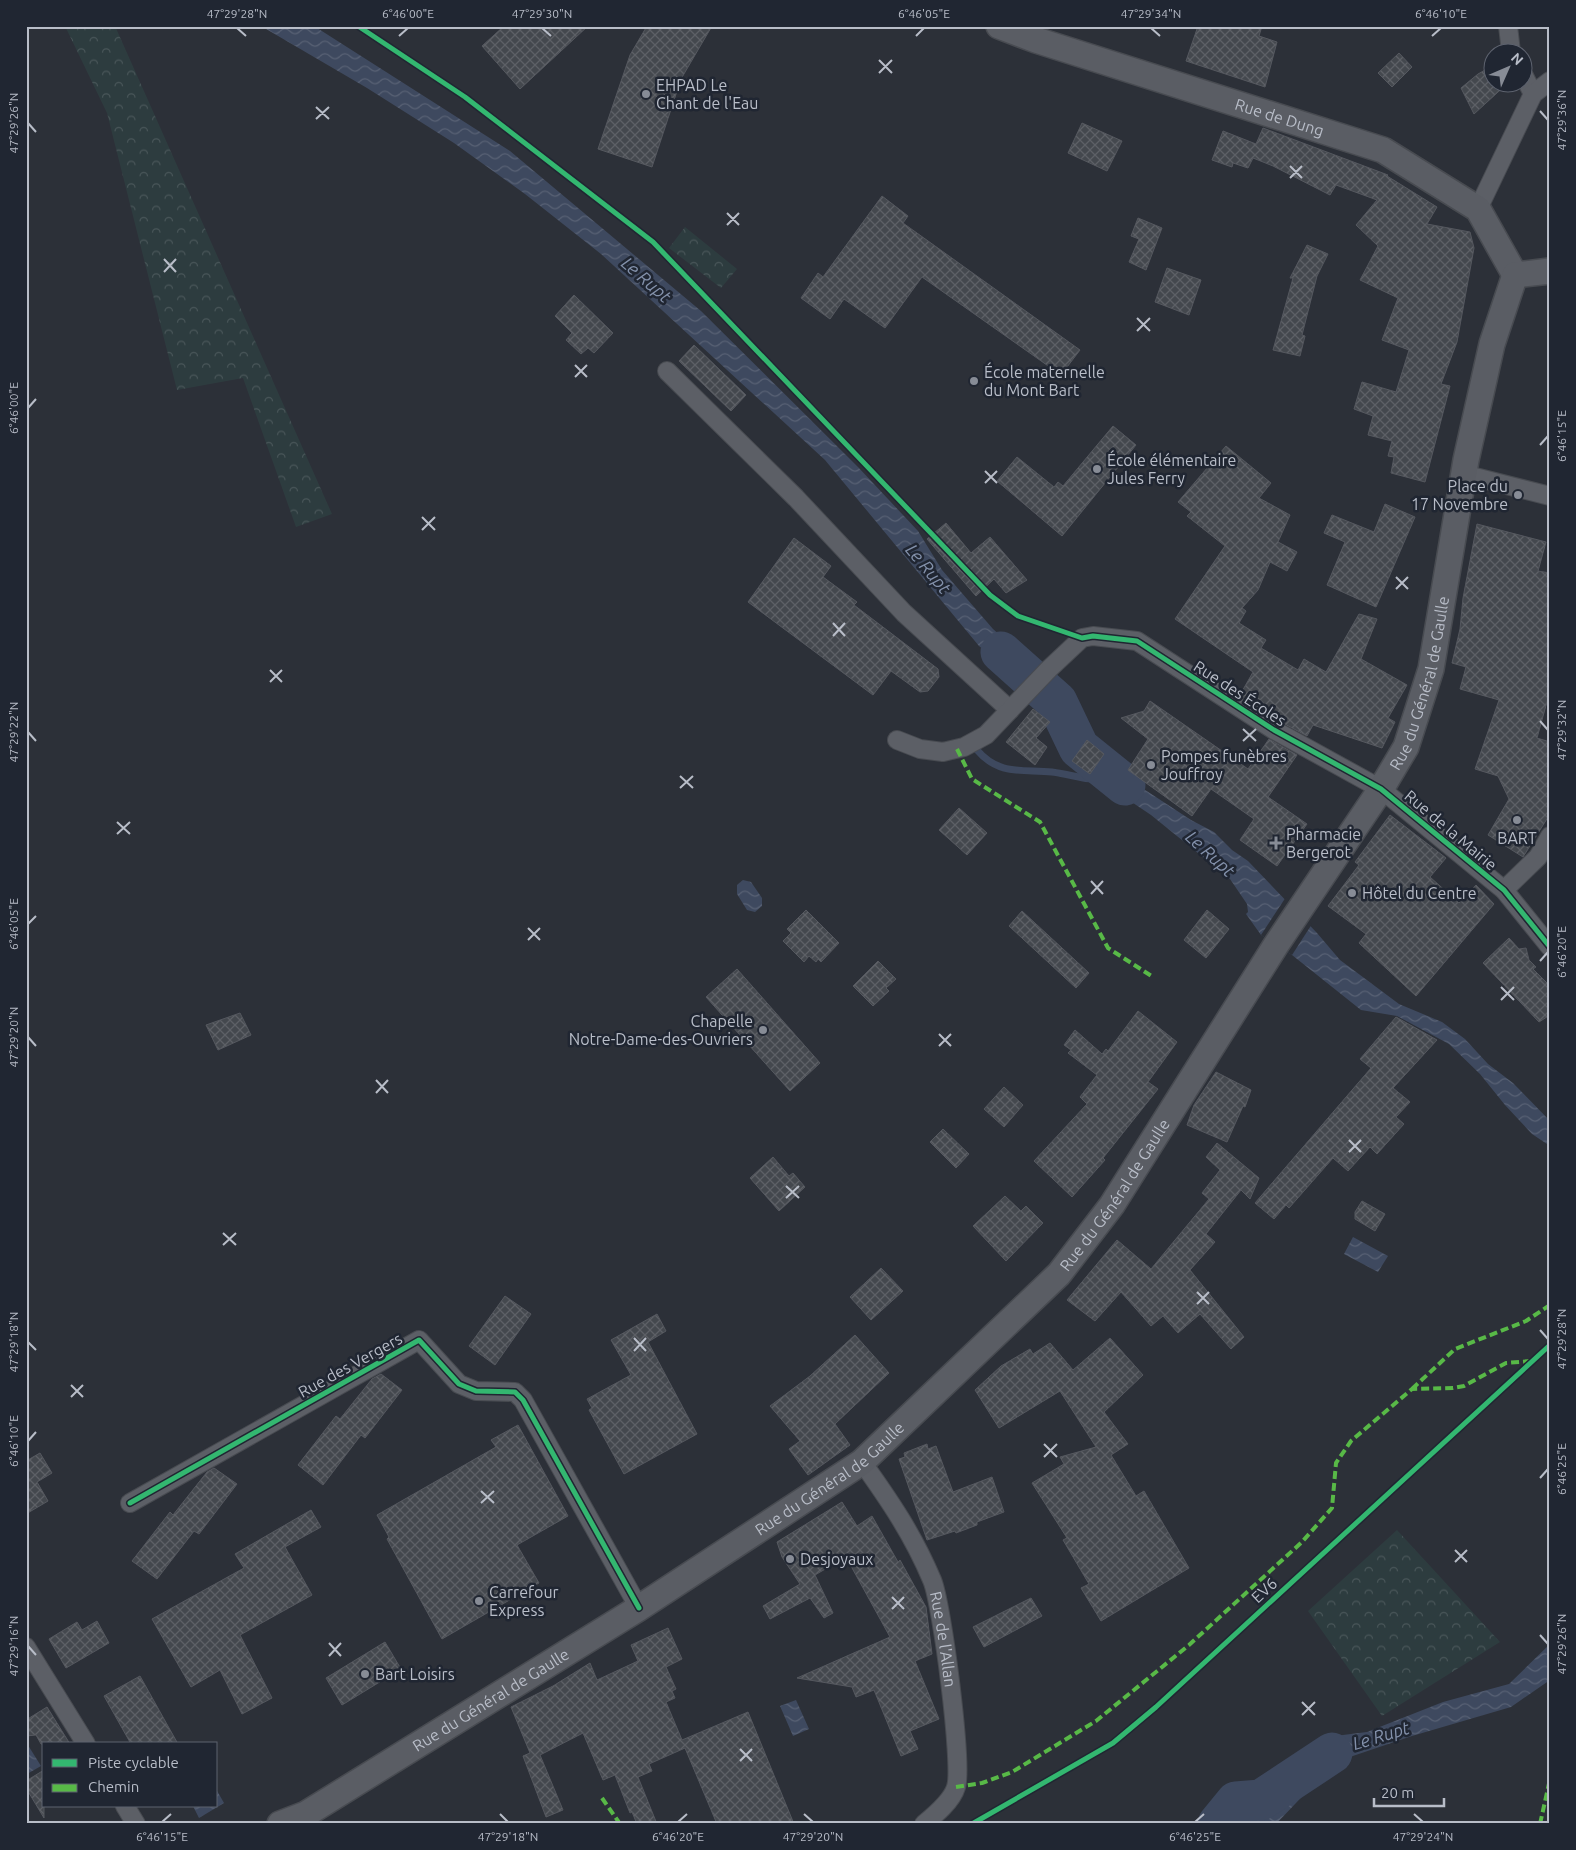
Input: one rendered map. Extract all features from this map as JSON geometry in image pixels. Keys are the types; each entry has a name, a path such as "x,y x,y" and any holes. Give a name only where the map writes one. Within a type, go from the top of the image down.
{"main road":[{"name":"Rue de Dung","path":"999,26 1036,40 1383,150 1478,209 1515,275"},
{"path":"1515,275 1550,271"},
{"name":"Rue du Général de Gaulle","path":"280,1824 306,1814 639,1608 862,1462 1059,1274 1112,1205 1406,748 1431,669 1463,474 1492,344 1515,275"}],"street":[{"path":"1508,26 1510,42"},
{"path":"1478,209 1533,94 1550,81"},
{"path":"667,371 796,498 904,613 1010,710"},
{"path":"1463,474 1550,496"},
{"name":"Rue des Écoles","path":"897,740 920,749 943,752 957,749 986,735 1049,669 1082,638 1093,636 1137,641 1274,730 1381,788"},
{"name":"Rue de la Mairie","path":"1381,788 1504,890 1538,857 1550,836"},
{"path":"1504,890 1550,947"},
{"name":"Rue des Vergers","path":"130,1503 419,1340 459,1384 476,1391 515,1392 523,1400 639,1608"},
{"name":"Rue de l'Allan","path":"862,1462 902,1518 932,1581 941,1615 957,1752 956,1787 938,1812 924,1824"},
{"path":"26,1647 85,1742"},
{"path":"126,1808 136,1824"}],"green space":[{"path":"65,26 115,26 332,514 296,527 243,378 177,390 107,113"},
{"path":"685,227 737,269 721,288 669,248"},
{"path":"1397,1530 1500,1642 1382,1716 1308,1611"}],"water":[{"path":"261,26 314,26 510,151 701,311 858,467 918,531 942,570 993,629 1039,670 1027,682 1020,681 979,646 825,460 601,254 525,194 454,143 367,88"},
{"path":"1104,754 1133,782 1191,820 1214,832 1232,850 1248,861 1317,933 1340,960 1399,1004 1442,1022 1465,1039 1488,1064 1513,1083 1550,1121 1550,1146 1532,1134 1480,1074 1449,1044 1397,1016 1361,1010 1292,955 1261,935 1246,914 1248,912 1247,904 1230,879 1151,815 1090,774"},
{"path":"743,880 751,882 762,898 762,906 755,912 747,910 737,894 737,885"},
{"path":"1353,1237 1388,1256 1378,1272 1344,1254"},
{"path":"1550,1644 1550,1680 1511,1707 1412,1736 1335,1762 1276,1824 1246,1824 1280,1790 1307,1753 1335,1736 1367,1732 1443,1702 1509,1684"},
{"path":"796,1700 809,1729 793,1736 780,1706"},
{"path":"26,1742 41,1766 27,1774 26,1772"},
{"path":"218,1792 224,1803 218,1807"},
{"path":"194,1808 216,1808 199,1818"}],"pier":[{"path":"1286,897 1312,924 1292,955 1261,935"}],"building":[{"path":"504,26 588,26 520,89 482,46"},
{"name":"EHPAD Le Chant de l'Eau","path":"647,26 712,26 681,79 652,167 598,149 630,55"},
{"path":"1198,26 1262,26 1259,36 1277,42 1265,87 1186,61"},
{"path":"1399,53 1412,67 1392,87 1378,73"},
{"path":"1484,71 1484,92 1498,92 1474,114 1461,88"},
{"path":"1082,123 1122,141 1107,171 1068,153"},
{"path":"1263,128 1388,175 1437,207 1427,224 1470,232 1474,248 1457,342 1441,384 1450,386 1425,482 1391,473 1394,457 1388,456 1392,441 1368,435 1373,416 1354,409 1362,382 1396,392 1409,350 1382,340 1398,298 1360,280 1378,246 1356,225 1377,200 1336,185 1330,195 1253,158 1248,168 1233,163 1232,167 1212,160 1223,131 1256,144"},
{"path":"882,196 908,216 903,223 1080,350 1061,375 922,277 885,328 844,299 830,319 801,298 818,273 823,277"},
{"path":"1138,218 1162,228 1146,270 1129,262 1139,239 1131,236"},
{"path":"1307,245 1328,254 1317,276 1302,335 1305,336 1300,356 1273,350 1293,278 1290,278"},
{"path":"1167,268 1201,280 1189,315 1155,302"},
{"path":"574,295 613,333 594,353 588,348 581,354 566,340 572,333 555,316"},
{"path":"694,345 746,395 731,411 679,361"},
{"name":"École élémentaire Jules Ferry","path":"1113,426 1136,445 1062,536 997,481 1017,457 1054,487 1058,482 1063,486"},
{"path":"1226,446 1271,483 1259,498 1290,515 1278,542 1297,552 1287,571 1270,562 1258,590 1242,608 1246,611 1239,623 1266,640 1261,648 1298,670 1304,659 1326,672 1359,614 1377,619 1361,659 1407,685 1388,718 1395,722 1382,748 1313,725 1307,736 1281,722 1240,695 1253,672 1175,619 1225,546 1187,516 1191,512 1178,502"},
{"path":"1385,504 1415,517 1376,607 1327,585 1345,542 1324,533 1332,515 1374,532"},
{"path":"946,523 971,553 990,537 1027,580 1006,593 994,579 976,596 927,539"},
{"path":"1477,524 1546,542 1538,571 1550,573 1550,691 1537,738 1550,742 1550,814 1523,857 1488,835 1509,799 1498,776 1475,769 1499,700 1460,689 1466,667 1452,663 1460,629 1463,598"},
{"path":"794,538 831,566 823,577 857,602 854,605 938,669 939,677 928,691 920,692 891,671 873,695 748,602"},
{"path":"1150,701 1248,769 1269,739 1297,755 1268,797 1307,824 1277,866 1240,840 1254,819 1211,789 1192,816 1128,770 1148,739 1121,718 1144,711"},
{"path":"1033,709 1050,722 1036,738 1047,747 1035,765 1006,742"},
{"path":"1087,740 1104,754 1090,774 1072,761"},
{"path":"959,808 987,833 967,855 939,830"},
{"path":"1390,815 1446,858 1430,877 1459,903 1476,885 1494,904 1416,996 1359,943 1366,934 1328,906 1359,865 1355,862"},
{"path":"806,910 839,943 821,962 818,959 816,962 809,956 804,962 783,941 791,933 787,929"},
{"path":"1207,910 1229,929 1206,958 1184,940"},
{"path":"1022,911 1089,973 1076,988 1009,926"},
{"path":"1509,938 1519,949 1526,948 1529,960 1536,967 1533,969 1550,986 1550,1015 1539,1022 1483,963"},
{"path":"878,961 896,979 886,988 889,991 873,1006 853,986"},
{"name":"Chapelle Notre-Dame-des-Ouvriers","path":"737,969 820,1063 790,1091 706,997"},
{"path":"1138,1011 1177,1042 1148,1082 1158,1089 1103,1158 1105,1160 1072,1197 1034,1161 1087,1104 1080,1097 1097,1075 1068,1053 1071,1050 1064,1045 1075,1030 1102,1054 1106,1049 1108,1051"},
{"path":"240,1013 251,1035 218,1050 206,1025"},
{"path":"1396,1017 1437,1040 1393,1088 1410,1102 1396,1117 1404,1124 1377,1154 1370,1147 1348,1171 1333,1158 1289,1208 1286,1205 1274,1219 1255,1203 1371,1068 1360,1059"},
{"path":"1216,1072 1251,1090 1245,1107 1243,1106 1227,1142 1187,1125 1194,1105"},
{"path":"1004,1087 1023,1105 1004,1127 984,1109"},
{"path":"943,1129 969,1154 956,1168 930,1142"},
{"path":"1217,1143 1259,1178 1250,1199 1241,1190 1206,1234 1215,1242 1190,1270 1244,1337 1231,1349 1200,1314 1178,1333 1163,1316 1151,1326 1121,1292 1095,1321 1067,1300 1117,1240 1151,1269 1209,1199 1202,1193 1220,1170 1206,1157"},
{"path":"773,1157 789,1176 793,1173 805,1187 779,1211 750,1178"},
{"path":"1005,1196 1021,1211 1026,1206 1043,1223 1006,1261 973,1226"},
{"path":"1362,1201 1385,1214 1375,1231 1355,1219 1355,1212"},
{"path":"881,1268 903,1291 871,1320 850,1297"},
{"path":"505,1296 531,1314 495,1365 469,1346"},
{"path":"657,1314 666,1331 648,1342 697,1434 624,1474 589,1410 592,1408 587,1399 631,1375 611,1340"},
{"path":"855,1335 889,1373 835,1424 850,1445 808,1475 789,1449 800,1441 770,1406 810,1376"},
{"path":"1110,1338 1143,1375 1104,1412 1128,1444 1111,1455 1136,1496 1144,1491 1189,1568 1101,1621 1081,1588 1089,1584 1063,1540 1067,1538 1032,1483 1064,1464 1060,1457 1096,1447 1060,1391 999,1428 975,1390 1001,1366 1030,1349 1033,1354 1050,1343 1073,1370"},
{"path":"381,1374 402,1390 365,1438 361,1435 323,1485 298,1465 336,1416 340,1419 372,1379"},
{"path":"518,1425 568,1516 517,1545 539,1583 442,1639 387,1539 389,1537 377,1515 496,1447 491,1440"},
{"path":"927,1444 928,1449 936,1446 953,1492 992,1477 1004,1512 977,1522 977,1525 956,1533 955,1531 927,1540 899,1459 905,1457 904,1453"},
{"path":"40,1453 52,1473 37,1482 48,1501 26,1514 26,1461"},
{"path":"214,1468 237,1484 199,1534 194,1531 157,1579 132,1561 170,1512 173,1515 207,1472"},
{"path":"842,1502 857,1526 872,1516 898,1562 900,1560 926,1607 932,1654 915,1661 939,1719 910,1731 918,1749 901,1756 874,1690 856,1697 852,1687 797,1678 890,1637 846,1557 815,1575 833,1613 824,1618 810,1598 770,1619 763,1606 800,1584 782,1557 777,1542"},
{"path":"311,1510 321,1527 285,1547 312,1595 240,1635 272,1698 242,1714 220,1670 191,1687 152,1619 244,1568 235,1554"},
{"path":"1031,1598 1042,1616 984,1647 973,1627"},
{"path":"97,1621 109,1643 66,1668 49,1639 77,1622 82,1630"},
{"path":"668,1628 682,1659 666,1667 676,1689 672,1691 675,1698 666,1702 682,1740 748,1712 794,1824 717,1824 685,1748 649,1764 652,1771 638,1777 657,1824 637,1824 632,1812 630,1813 615,1775 603,1780 583,1733 540,1755 563,1810 546,1817 523,1756 530,1753 511,1707 553,1686 590,1663 597,1680 638,1661 631,1645"},
{"path":"385,1642 401,1669 342,1705 326,1678"},
{"path":"140,1676 177,1742 130,1742 104,1696"},
{"path":"47,1707 69,1742 42,1742 41,1744 36,1735 26,1736 26,1720"},
{"path":"42,1771 42,1808 44,1808 44,1818 26,1788 26,1781"}],"waterway":[{"name":"Le Rupt","path":"1001,652 1057,702 1079,748 1125,785"},
{"path":"977,750 994,764 1012,770 1052,772 1093,779 1109,779"},
{"name":"Le Rupt","path":"1218,1824 1236,1802 1261,1800 1332,1753"}],"marked path":[{"path":"957,749 972,779 1040,822 1108,948 1153,977"},
{"path":"1412,1389 1455,1349 1526,1321 1550,1305"},
{"path":"956,1787 982,1783 1012,1772 1096,1721 1189,1645 1302,1542 1332,1508 1336,1463 1351,1441 1412,1389 1464,1386 1506,1363 1531,1361"},
{"path":"1540,1824 1550,1779"},
{"path":"602,1798 620,1824"}],"cycle path":[{"path":"358,26 465,97 653,242 990,595 1018,616 1082,638 1093,636 1137,641 1274,730 1381,789 1504,890 1550,947"},
{"path":"130,1503 419,1340 459,1384 476,1391 515,1392 523,1400 639,1608"},
{"name":"EV6","path":"972,1824 1113,1743 1156,1707 1550,1345"}],"place":[{"name":"EHPAD Le Chant de l'Eau","path":"646,94"},
{"name":"École maternelle du Mont Bart","path":"974,381"},
{"name":"École élémentaire Jules Ferry","path":"1097,469"},
{"name":"Place du 17 Novembre","path":"1518,495"},
{"name":"Pompes funèbres Jouffroy","path":"1151,765"},
{"name":"BART","path":"1517,820"},
{"name":"Pharmacie Bergerot","path":"1276,843"},
{"name":"Hôtel du Centre","path":"1352,893"},
{"name":"Chapelle Notre-Dame-des-Ouvriers","path":"763,1030"},
{"name":"Desjoyaux","path":"790,1559"},
{"name":"Carrefour Express","path":"479,1601"},
{"name":"Bart Loisirs","path":"365,1674"}]}
